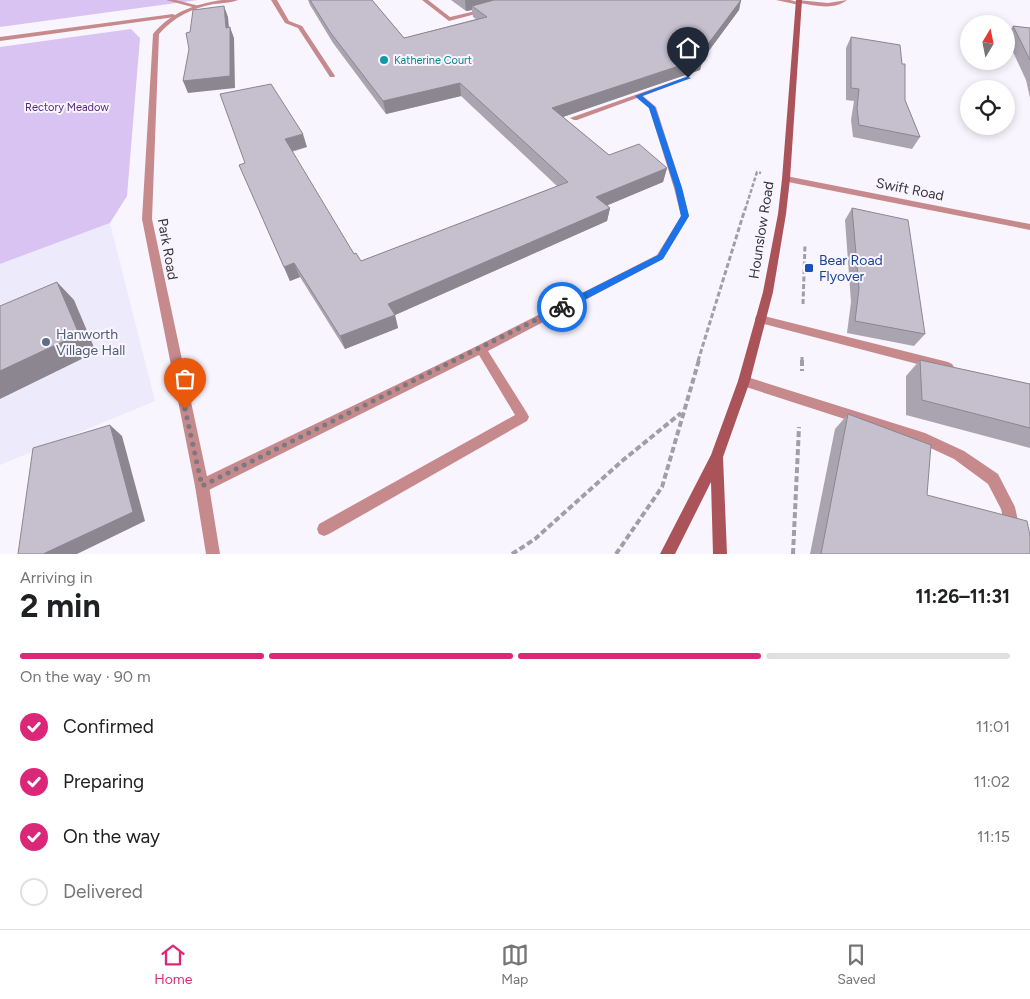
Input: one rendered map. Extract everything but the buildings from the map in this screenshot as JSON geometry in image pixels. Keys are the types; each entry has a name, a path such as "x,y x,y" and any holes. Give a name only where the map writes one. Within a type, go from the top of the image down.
{"main road":[{"name":"Hounslow Road","path":"666,554 717,457 744,381 768,292 782,214 786,179 799,25 797,10 799,1"},
{"name":"Hounslow Road","path":"717,457 720,554"}],"street":[{"path":"169,0 196,6"},
{"name":"Park Road","path":"213,554 202,486 147,219 156,34 173,16 196,6 230,0"},
{"path":"274,0 287,22 300,27 332,76"},
{"path":"425,0 450,19 488,10"},
{"path":"779,0 832,4 840,3 844,0"},
{"path":"0,39 173,16"},
{"path":"574,118 688,78"},
{"path":"202,486 481,349 660,257 685,216 652,107 638,96"},
{"name":"Swift Road","path":"786,179 1030,227"},
{"path":"760,319 964,370"},
{"path":"324,529 523,417 481,349"},
{"path":"744,381 925,439 959,455 993,480 1008,507 1018,554"}],"path":[{"path":"616,554 662,487 682,413 757,172"},
{"path":"793,554 803,330 804,242"},
{"path":"512,554 535,539 622,461 682,413"}],"shaded area":[{"path":"110,223 155,401 0,465 0,264"}],"green space":[{"path":"0,0 198,0 0,27"},
{"name":"Rectory Meadow","path":"131,29 140,38 127,196 110,223 0,264 0,47"}],"way so far":[{"path":"185,409 202,486 562,307"}],"place":[{"name":"Katherine Court","path":"384,60"},
{"name":"Bear Road Flyover","path":"809,268"},
{"name":"Hanworth Village Hall","path":"46,342"}],"route":[{"path":"562,307 660,257 685,216 652,107 638,96 688,78"}]}
